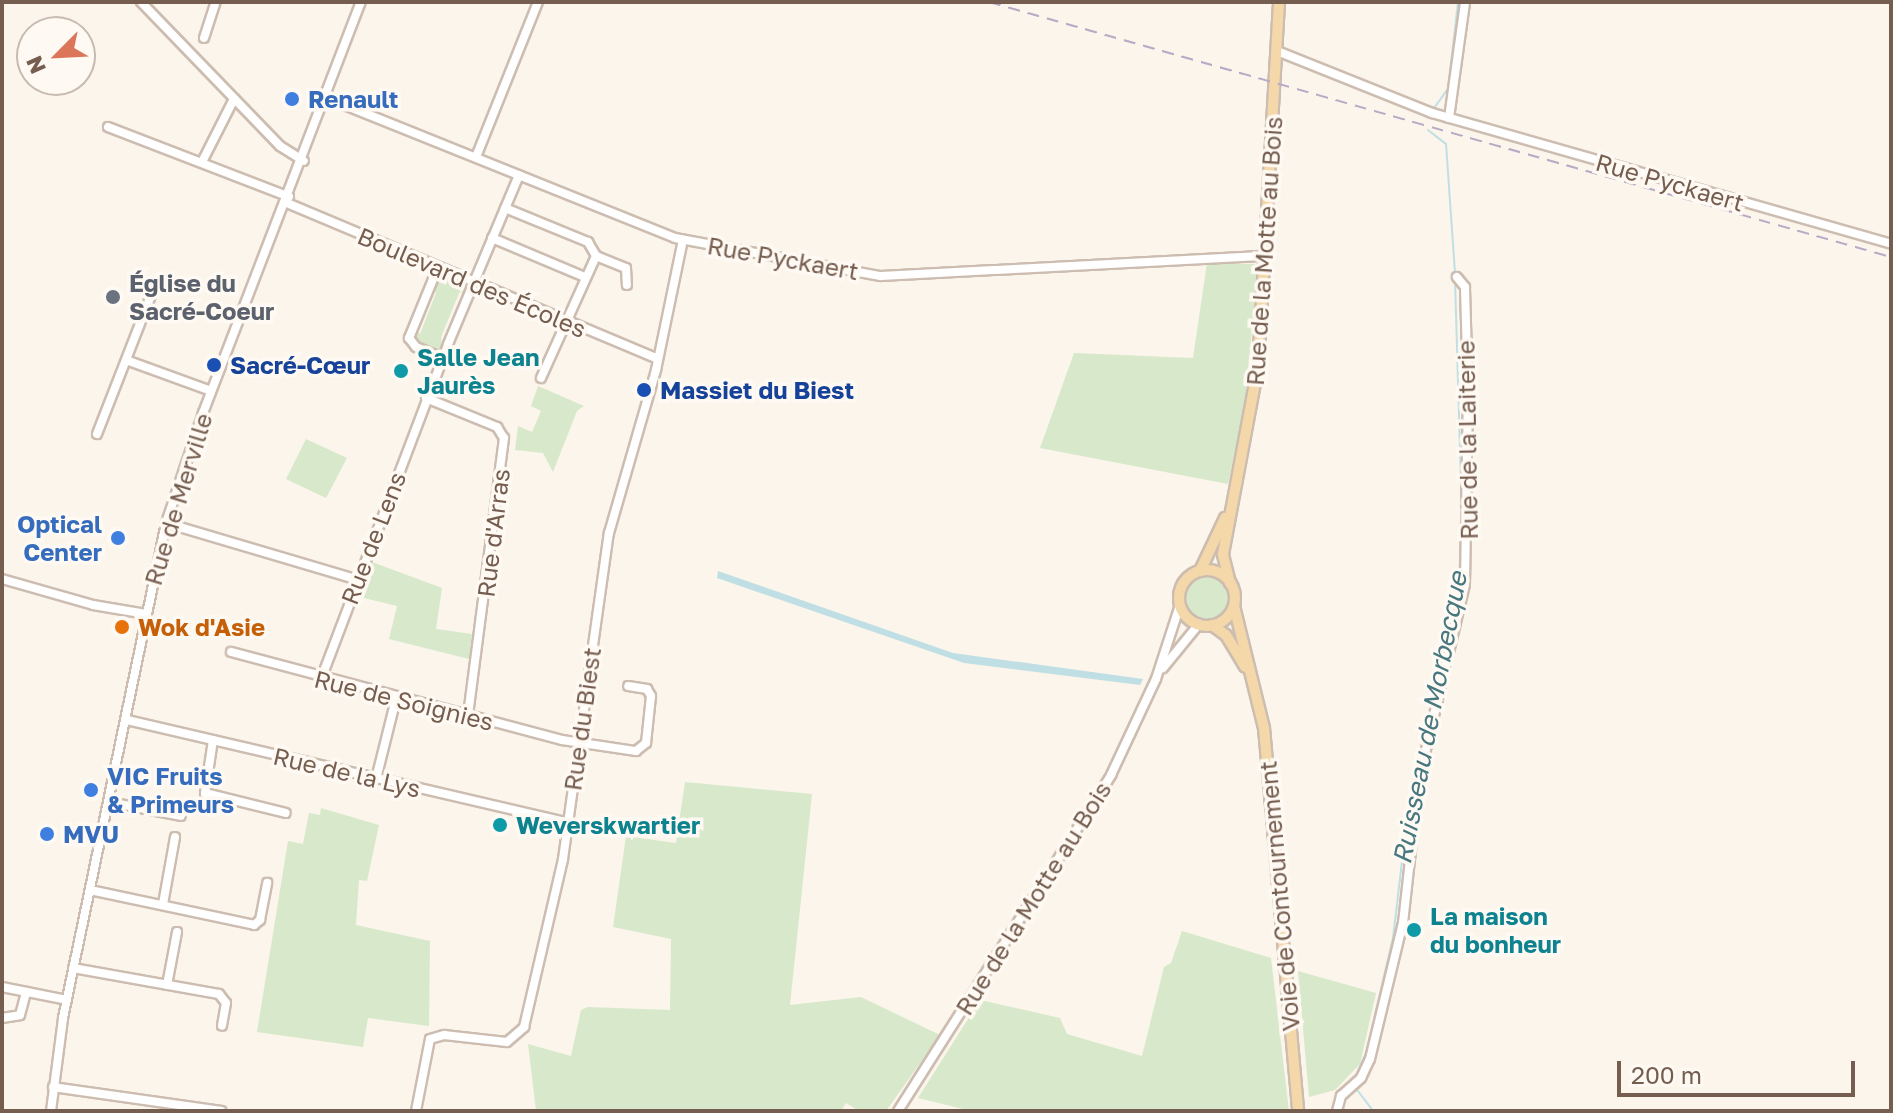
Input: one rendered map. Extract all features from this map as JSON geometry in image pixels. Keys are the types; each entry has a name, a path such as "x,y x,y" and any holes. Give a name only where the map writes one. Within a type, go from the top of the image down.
{"main road":[{"name":"Rue de la Motte au Bois","path":"1230,583 1223,554 1257,379 1279,2"},
{"name":"Rue de la Motte au Bois","path":"1200,571 1233,498"},
{"path":"1234,606 1227,617 1212,625 1199,624 1180,605 1183,585 1200,571 1217,572 1230,583 1253,683"},
{"path":"1212,625 1229,639 1253,683"},
{"name":"Voie de Contournement","path":"1253,683 1268,762 1298,1111"}],"street":[{"path":"141,2 283,150 304,161"},
{"path":"204,38 216,2"},
{"name":"Rue de Merville","path":"51,1111 73,968 166,523 211,391 304,161 361,2"},
{"path":"476,157 538,2"},
{"path":"1449,118 1465,2"},
{"name":"Rue Pyckaert","path":"1277,51 1449,118 1891,244"},
{"name":"Rue Pyckaert","path":"327,98 683,240 898,278 1265,256"},
{"path":"202,162 234,99"},
{"name":"Boulevard des Écoles","path":"108,127 202,162 565,322 658,359"},
{"name":"Rue de Lens","path":"321,679 426,398 519,175"},
{"path":"505,208 588,242 596,256 626,268 627,285"},
{"path":"492,238 585,277"},
{"name":"Rue du Biest","path":"416,1111 430,1039 444,1035 507,1042 522,1031 550,933 607,541 658,359 683,240"},
{"path":"541,378 596,256"},
{"path":"438,267 409,338 414,345 442,358"},
{"name":"Rue de la Laiterie","path":"1337,1111 1370,1059 1400,937 1419,779 1451,658 1467,569 1465,287 1457,277"},
{"path":"97,434 152,293"},
{"path":"126,360 211,391"},
{"name":"Rue d'Arras","path":"426,398 494,426 504,438 468,716"},
{"path":"166,523 358,580"},
{"path":"2,579 93,605 146,614"},
{"name":"Rue de la Motte au Bois","path":"1156,679 1180,605"},
{"name":"Rue de la Motte au Bois","path":"898,1111 1101,792 1156,679 1185,635 1199,624"},
{"name":"Rue de Soignies","path":"231,652 396,699 579,744 643,748 651,696 647,689 628,686"},
{"path":"376,779 396,699"},
{"name":"Rue de la Lys","path":"127,720 568,823"},
{"path":"213,740 205,793 286,813"},
{"path":"109,802 181,816"},
{"path":"163,904 175,837"},
{"path":"90,890 256,925 267,883"},
{"path":"167,985 177,932"},
{"path":"73,968 225,999 222,1026"},
{"path":"2,987 67,1000"},
{"path":"2,1018 20,1015 26,992"},
{"path":"53,1087 159,1106 221,1111"}],"green space":[{"path":"1207,263 1258,264 1245,406 1228,484 1040,448 1074,353 1193,358"},
{"path":"444,274 465,284 467,290 465,295 460,291 441,337 442,348 435,351 412,336 415,329 420,334 436,293 433,288"},
{"path":"538,386 584,406 577,411 553,472 543,453 515,450 518,426 532,432 541,411 531,406"},
{"path":"306,439 347,458 326,498 286,479"},
{"path":"372,562 442,588 436,629 472,634 469,659 389,639 397,606 360,597"},
{"path":"1208,575 1224,582 1231,598 1224,614 1208,621 1192,614 1185,598 1192,582"},
{"path":"685,782 812,794 790,1005 861,997 940,1035 886,1111 859,1111 846,1103 841,1111 536,1111 528,1044 571,1056 581,1010 588,1007 670,1010 671,939 613,927 626,836 676,843"},
{"path":"321,808 379,825 367,881 359,880 356,925 430,941 429,1026 368,1018 363,1047 257,1032 288,841 303,844 309,813 320,815"},
{"path":"1182,931 1271,958 1289,1111 971,1111 918,1098 980,1000 1060,1018 1067,1034 1142,1056 1164,967 1171,963"},
{"path":"1298,971 1376,993 1360,1064 1335,1090 1309,1097"}],"water":[{"path":"718,571 953,653 1143,679 1140,685 964,663 717,578"}],"waterway":[{"name":"Ruisseau de Morbecque","path":"1434,108 1448,89 1458,2"},
{"name":"Ruisseau de Morbecque","path":"1428,130 1446,144 1455,274"},
{"name":"Ruisseau de Morbecque","path":"1455,280 1462,514"},
{"name":"Ruisseau de Morbecque","path":"1354,1080 1366,1053 1393,938 1407,818 1456,601 1462,544"},
{"name":"Ruisseau de Morbecque","path":"1355,1087 1373,1111"}],"railway":[{"path":"989,2 1891,257"}],"place":[{"name":"Renault","path":"292,99"},
{"name":"Église du Sacré-Coeur","path":"113,297"},
{"name":"Sacré-Cœur","path":"214,365"},
{"name":"Salle Jean Jaurès","path":"401,371"},
{"name":"Massiet du Biest","path":"644,390"},
{"name":"Optical Center","path":"118,538"},
{"name":"Wok d'Asie","path":"122,627"},
{"name":"VIC Fruits & Primeurs","path":"91,790"},
{"name":"Weverskwartier","path":"500,825"},
{"name":"MVU","path":"47,834"},
{"name":"La maison du bonheur","path":"1414,930"}]}
